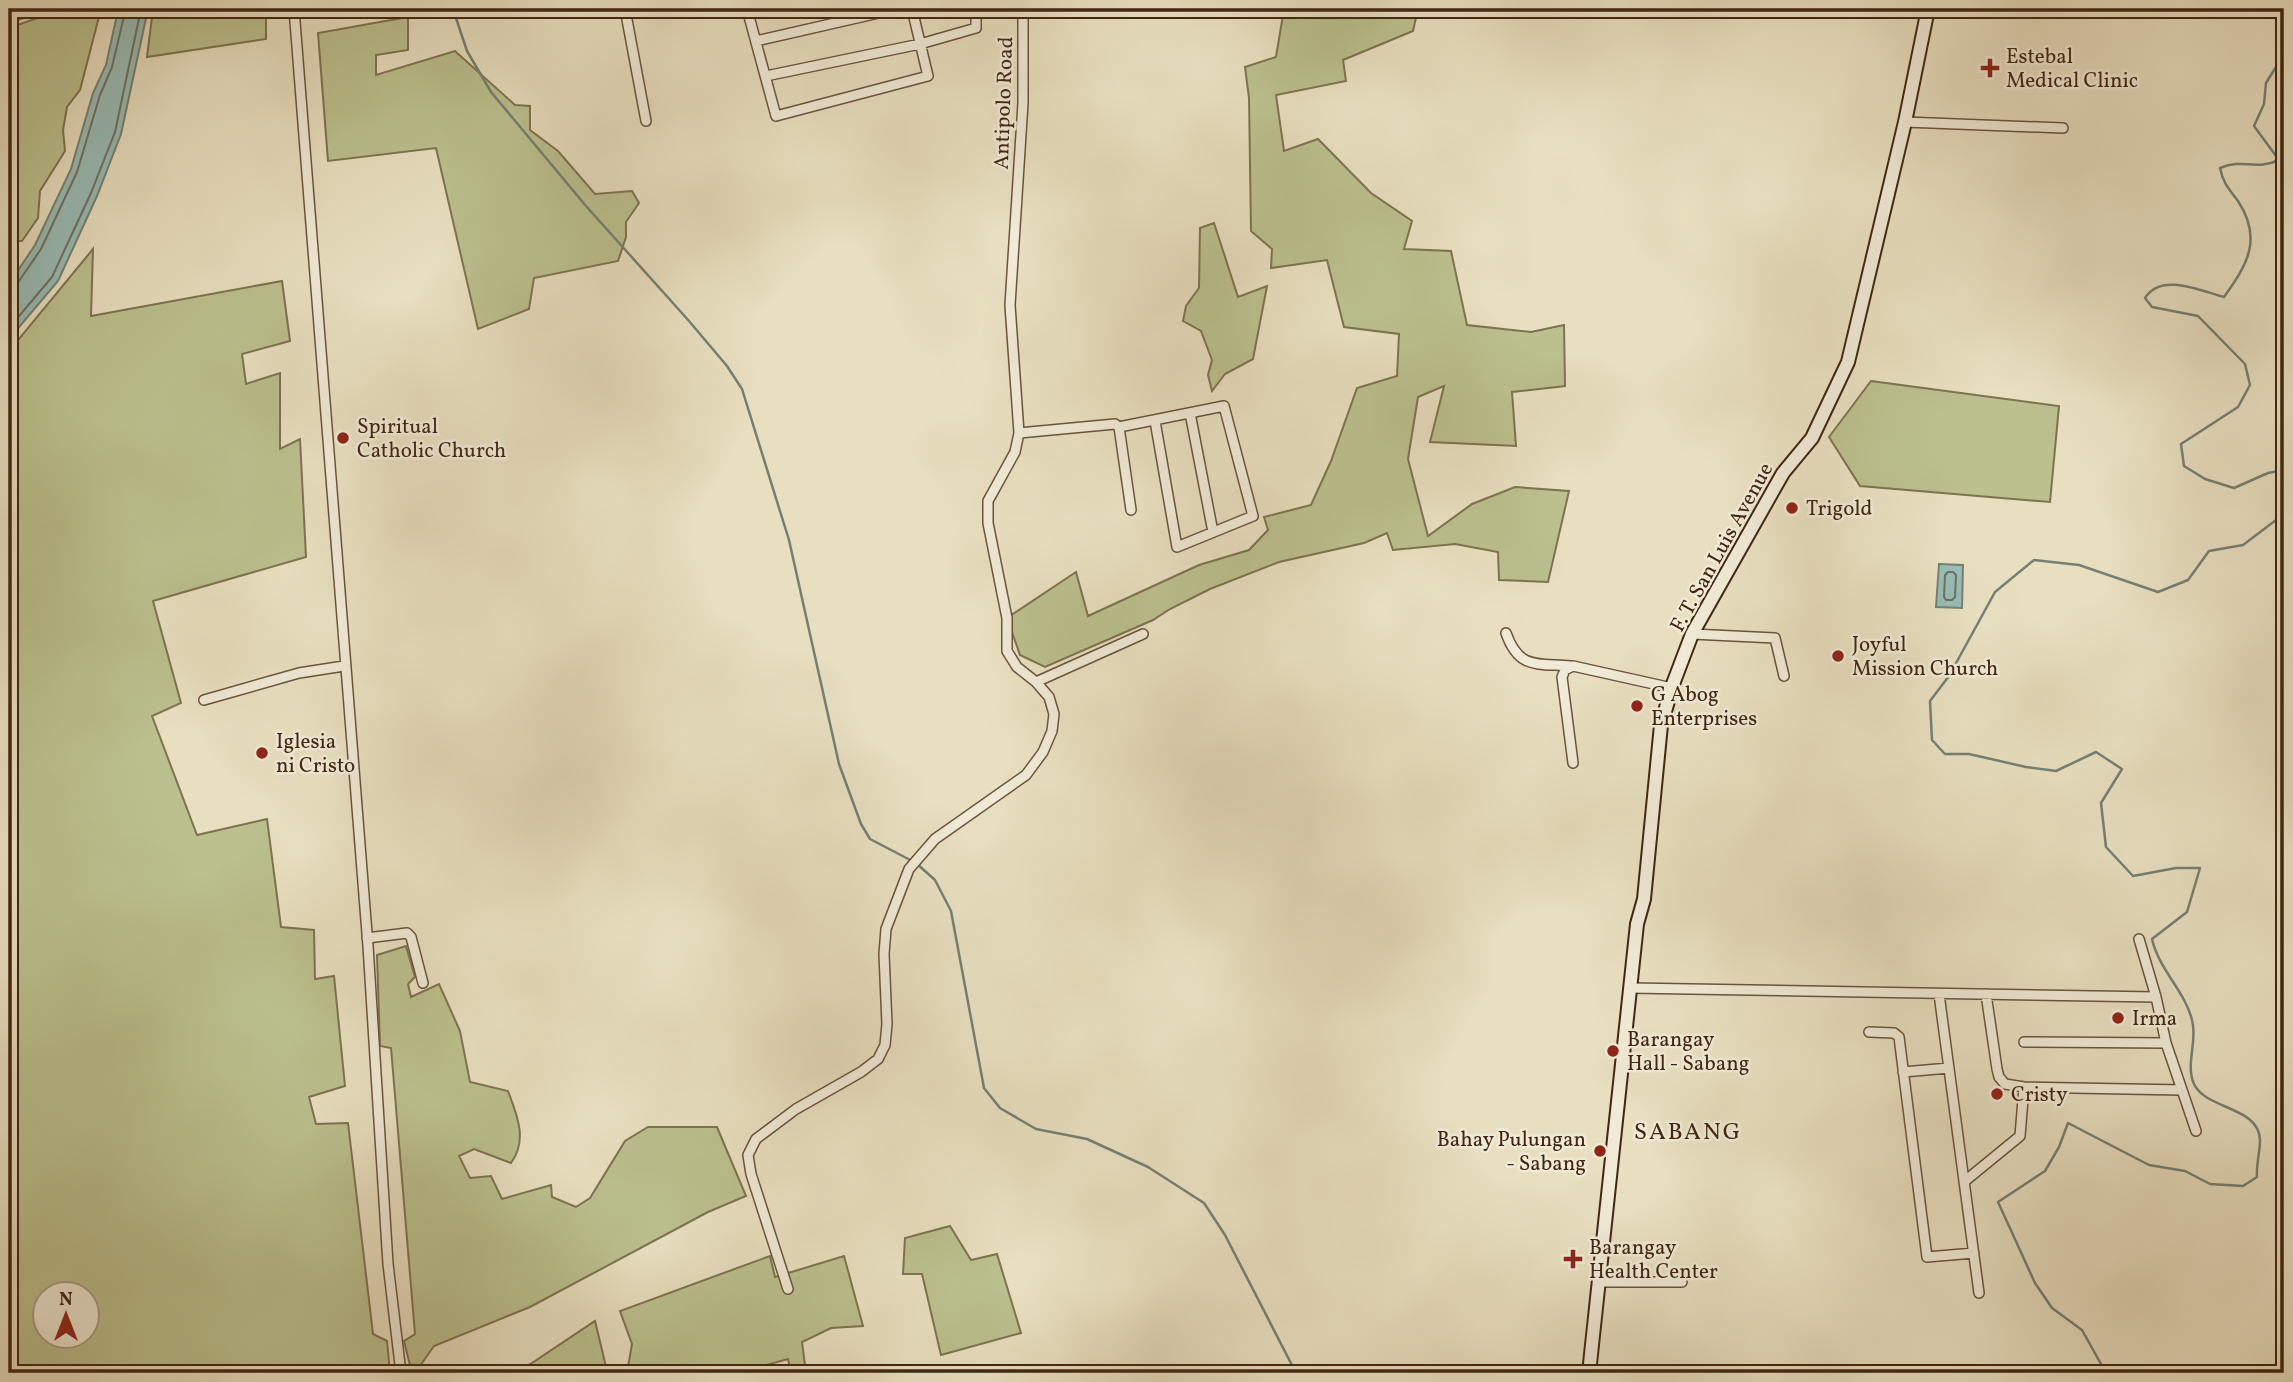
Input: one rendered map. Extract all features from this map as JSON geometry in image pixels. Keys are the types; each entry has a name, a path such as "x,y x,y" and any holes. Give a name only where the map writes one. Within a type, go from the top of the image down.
{"main road":[{"name":"F. T. San Luis Avenue","path":"1589,1373 1637,924 1644,899 1661,725 1692,634 1783,473 1812,438 1841,381 1848,362 1905,122 1927,9"}],"street":[{"path":"294,9 367,938 388,1264 401,1373"},
{"path":"625,9 646,121"},
{"path":"747,9 776,116 928,76 912,9"},
{"path":"756,41 896,9"},
{"path":"765,76 920,44 976,28 975,9"},
{"name":"Antipolo Road","path":"1019,433 1010,305 1023,103 1023,9"},
{"path":"1905,122 2063,128"},
{"path":"788,1289 751,1174 748,1155 756,1139 796,1109 861,1072 878,1059 885,1045 887,1024 884,954 886,929 909,869 935,839 1026,775 1043,752 1052,731 1054,714 1049,697 1017,667 1007,651 1007,618 988,523 988,501 1015,452 1019,433 1115,424 1119,427 1224,406 1253,516 1177,547 1155,421"},
{"path":"1190,413 1213,532"},
{"path":"1119,427 1131,510"},
{"path":"1506,633 1516,654 1527,663 1573,666 1672,688"},
{"path":"1036,682 1143,634"},
{"path":"1692,634 1775,638 1784,676"},
{"path":"204,700 299,673 344,666"},
{"path":"1573,666 1565,670 1562,677 1573,763"},
{"path":"367,938 407,933 411,937 423,983"},
{"path":"2139,939 2166,1043 2196,1131"},
{"path":"1630,988 2156,997"},
{"path":"1939,994 1979,1293"},
{"path":"1986,994 1999,1077 2004,1084 2024,1087 2182,1090"},
{"path":"1869,1032 1894,1033 1899,1037 1927,1257 1974,1252"},
{"path":"2024,1042 2166,1043"},
{"path":"1903,1072 1949,1068"},
{"path":"1965,1181 2020,1136 2024,1087"},
{"path":"1598,1282 1682,1282"}],"green space":[{"path":"9,9 50,9 9,23"},
{"path":"101,9 80,90 67,107 63,130 65,151 40,191 38,218 22,241 9,241 9,117 14,115 9,85 9,28 60,10"},
{"path":"153,9 266,9 266,39 147,57"},
{"path":"1284,9 1418,9 1413,31 1343,60 1346,81 1276,95 1284,151 1318,139 1371,193 1412,221 1404,249 1451,251 1467,325 1531,332 1564,325 1565,386 1512,392 1516,446 1430,442 1444,386 1418,397 1408,459 1428,536 1472,504 1515,487 1569,491 1548,582 1499,580 1498,552 1455,544 1393,550 1387,533 1364,543 1279,562 1210,589 1153,620 1045,667 1020,655 1007,618 1076,572 1088,616 1199,565 1249,550 1268,530 1264,517 1311,505 1331,461 1357,388 1397,376 1399,334 1344,327 1327,260 1271,268 1272,249 1251,231 1249,98 1245,67 1276,57"},
{"path":"408,17 408,50 376,55 376,75 455,51 515,105 530,106 530,130 558,151 595,194 632,191 639,203 626,222 626,237 618,261 534,278 529,309 478,329 436,148 328,161 318,33"},
{"path":"1214,223 1238,297 1267,286 1253,359 1225,374 1212,391 1208,375 1212,360 1201,331 1183,321 1186,306 1199,288 1200,228"},
{"path":"93,249 91,316 282,281 290,341 242,354 246,384 280,373 280,449 300,439 306,557 153,601 181,703 152,716 197,835 267,819 281,927 314,930 315,979 334,976 345,1086 309,1097 316,1124 348,1123 373,1334 387,1341 390,1373 12,1373 9,1361 9,351"},
{"path":"1871,381 2059,406 2050,502 1860,486 1829,437"},
{"path":"406,946 415,977 408,984 411,997 439,984 460,1031 470,1082 508,1091 517,1118 519,1145 511,1163 474,1149 459,1156 470,1178 491,1176 502,1199 551,1185 552,1197 576,1207 590,1198 625,1141 648,1127 717,1127 746,1196 708,1212 530,1307 434,1346 415,1373 412,1373 404,1341 415,1334 391,1048 380,1046 377,955"},
{"path":"950,1226 971,1260 997,1254 1021,1333 941,1355 922,1274 903,1274 905,1238"},
{"path":"770,1256 775,1277 844,1256 863,1326 831,1328 802,1342 806,1373 791,1373 788,1359 738,1373 517,1373 595,1321 607,1371 628,1367 632,1344 620,1311"}],"water":[{"path":"116,9 148,9 121,134 97,196 58,281 9,339 9,284 35,245 71,169 93,93 106,65"},
{"path":"1939,564 1963,565 1962,608 1936,607"}],"waterway":[{"path":"453,9 467,51 491,92 586,206 689,321 727,366 742,389 789,540 839,764 861,824 870,839 916,863 935,880 951,911 984,1088 1000,1108 1036,1129 1087,1139 1148,1167 1204,1203 1225,1235 1296,1373"},
{"path":"2284,61 2279,62 2266,83 2264,104 2254,126 2279,160 2220,168 2225,182 2246,215 2250,228 2249,251 2239,274 2224,297 2182,285 2171,285 2152,290 2145,298 2152,307 2198,316 2245,364 2250,385 2238,407 2181,444 2184,466 2205,479 2234,488 2268,473 2284,470"},
{"path":"2106,1373 2082,1330 2052,1308 2035,1283 1998,1202 2045,1171 2059,1147 2068,1123 2149,1165 2185,1171 2210,1184 2243,1186 2257,1177 2260,1140 2257,1129 2242,1114 2209,1099 2194,1084 2191,1069 2194,1036 2189,1009 2160,961 2152,939 2187,912 2200,868 2176,868 2133,876 2106,847 2101,803 2122,769 2096,752 2056,771 1969,754 1945,754 1932,740 1930,701 1949,676 1995,592 2034,560 2079,565 2158,592 2188,580 2209,551 2243,545 2284,514"}],"place":[{"name":"Estebal Medical Clinic","path":"1990,68"},
{"name":"Spiritual Catholic Church","path":"343,438"},
{"name":"Trigold","path":"1792,508"},
{"name":"Joyful Mission Church","path":"1838,656"},
{"name":"G Abog Enterprises","path":"1637,706"},
{"name":"Iglesia ni Cristo","path":"262,753"},
{"name":"Irma","path":"2118,1018"},
{"name":"Barangay Hall - Sabang","path":"1613,1051"},
{"name":"Cristy","path":"1997,1094"},
{"name":"Bahay Pulungan - Sabang","path":"1600,1151"},
{"name":"Barangay Health Center","path":"1573,1259"}],"district":[{"name":"SABANG","path":"1688,1131"}]}
